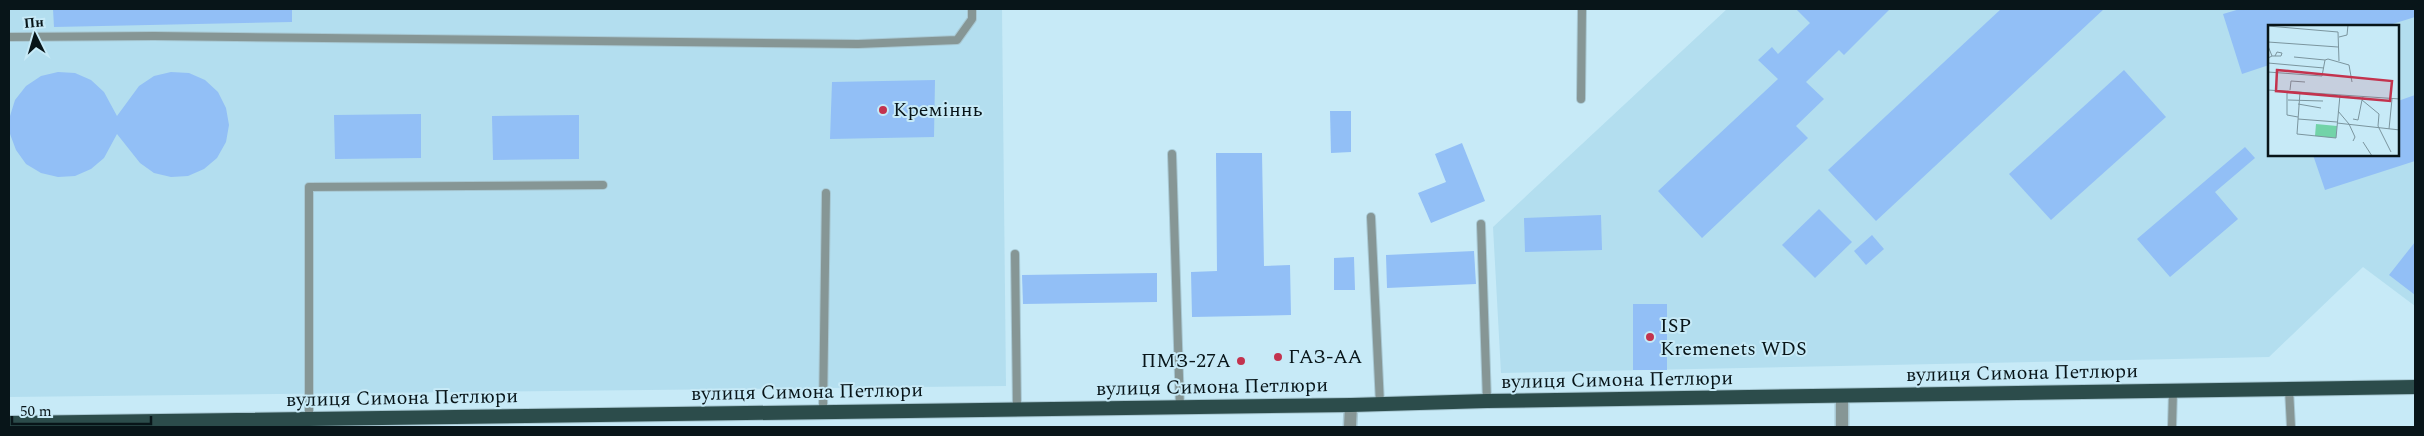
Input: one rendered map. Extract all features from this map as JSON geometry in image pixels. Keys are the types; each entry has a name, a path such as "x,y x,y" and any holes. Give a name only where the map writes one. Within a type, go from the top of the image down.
{"highway":[{"name":"вулиця Симона Петлюри","path":"9,423 309,419 512,422 824,412 1180,408 1487,401 2415,387"}],"street":[{"path":"1842,397 1842,427"},
{"path":"1350,427 1351,405"}],"lane":[{"path":"9,37 154,36 858,44 957,40 972,20 972,9"},
{"path":"1581,99 1582,9"},
{"path":"1172,154 1180,408"},
{"path":"309,419 309,187 603,185"},
{"path":"824,412 826,193"},
{"path":"1371,216 1380,404"},
{"path":"1481,224 1487,401"},
{"path":"1015,254 1017,410"},
{"path":"2289,389 2291,427"},
{"path":"2172,427 2173,391"}],"shaded area":[{"path":"9,9 1002,9 1006,386 9,397"},
{"path":"1727,9 2415,9 2415,306 2363,267 2269,357 1501,373 1493,227"}],"building":[{"path":"53,9 292,9 292,22 54,27"},
{"path":"1796,9 1890,9 1844,55 1839,50 1806,82 1824,99 1796,126 1808,138 1702,238 1658,191 1778,79 1758,60 1772,47 1778,54 1810,23"},
{"path":"2001,9 2104,9 1876,221 1828,170"},
{"path":"2240,9 2415,9 2415,17 2389,25 2268,25 2268,65 2242,74 2223,14"},
{"path":"2124,70 2166,117 2051,220 2009,174"},
{"path":"58,72 75,73 91,80 104,92 117,116 139,86 154,76 171,72 189,73 205,80 218,92 226,108 229,125 226,142 217,158 204,169 188,176 171,177 154,173 140,163 117,134 104,158 91,169 75,176 58,177 41,173 26,164 16,150 10,134 10,116 15,100 26,86 41,76"},
{"name":"Креміннь","path":"935,80 934,137 830,139 832,82"},
{"path":"2415,95 2415,161 2325,190 2313,156 2399,156 2399,101"},
{"path":"1330,111 1351,111 1351,152 1331,153"},
{"path":"421,114 421,158 335,159 334,115"},
{"path":"579,115 579,159 493,160 492,116"},
{"path":"1462,143 1485,201 1431,223 1418,193 1446,182 1435,154"},
{"path":"2245,147 2255,158 2215,192 2238,219 2170,277 2137,239"},
{"path":"1216,153 1262,153 1264,266 1290,265 1291,315 1192,317 1191,272 1217,271"},
{"path":"1819,209 1852,242 1815,278 1782,245"},
{"path":"1601,215 1602,250 1525,252 1524,218"},
{"path":"1872,235 1884,249 1866,265 1854,251"},
{"path":"2415,242 2415,295 2389,275"},
{"path":"1474,251 1476,284 1387,288 1386,255"},
{"path":"1354,257 1355,290 1334,290 1334,258"},
{"path":"1157,273 1157,302 1023,304 1022,275"},
{"name":"ISP Kremenets WDS","path":"1633,304 1667,304 1667,370 1633,370"}],"place":[{"name":"Креміннь","path":"883,110"},
{"name":"ISP Kremenets WDS","path":"1650,337"},
{"name":"ГАЗ-АА","path":"1278,357"},
{"name":"ПМЗ-27А","path":"1241,361"}]}
